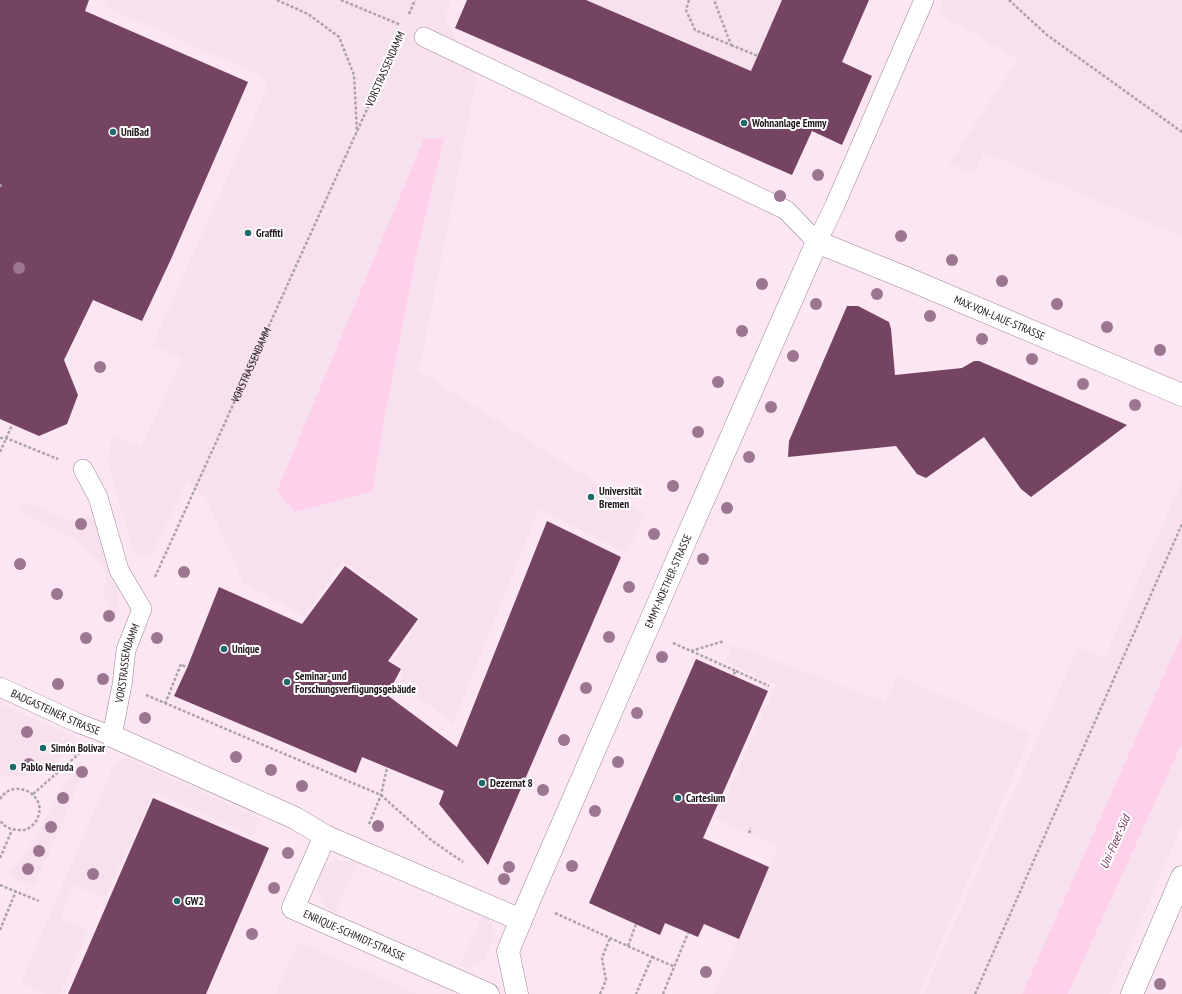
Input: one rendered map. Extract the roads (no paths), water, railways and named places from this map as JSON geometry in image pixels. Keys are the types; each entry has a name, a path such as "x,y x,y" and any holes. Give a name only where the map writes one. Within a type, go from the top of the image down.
{"street":[{"name":"MAX-VON-LAUE-STRASSE","path":"817,242 1182,395"},
{"name":"EMMY-NOETHER-STRASSE","path":"521,920 817,242"},
{"path":"112,736 295,818 325,836 521,920 508,951 517,994"},
{"name":"ENRIQUE-SCHMIDT-STRASSE","path":"325,836 293,908 488,994"},
{"path":"1132,994 1180,887"}],"lane":[{"path":"424,37 786,210 817,242 835,205 924,0"},
{"name":"VORSTRASSENDAMM","path":"83,469 98,497 119,570 142,609 126,650 122,685 112,736"},
{"name":"BADGASTEINER STRASSE","path":"0,687 78,723 112,736"}],"water":[{"path":"444,138 417,251 383,425 373,491 295,512 277,491 424,139"},
{"name":"Uni-Fleet-Süd","path":"1182,635 1182,743 1068,994 1022,994"}],"place":[{"name":"Wohnanlage Emmy","path":"744,123"},
{"name":"UniBad","path":"113,132"},
{"name":"Graffiti","path":"248,233"},
{"name":"Universität Bremen","path":"591,497"},
{"name":"Unique","path":"224,649"},
{"name":"Seminar- und Forschungsverfügungsgebäude","path":"287,682"},
{"name":"Simón Bolívar","path":"43,748"},
{"name":"Pablo Neruda","path":"13,767"},
{"name":"Dezernat 8","path":"482,783"},
{"name":"Cartesium","path":"678,798"},
{"name":"GW2","path":"177,901"}]}
